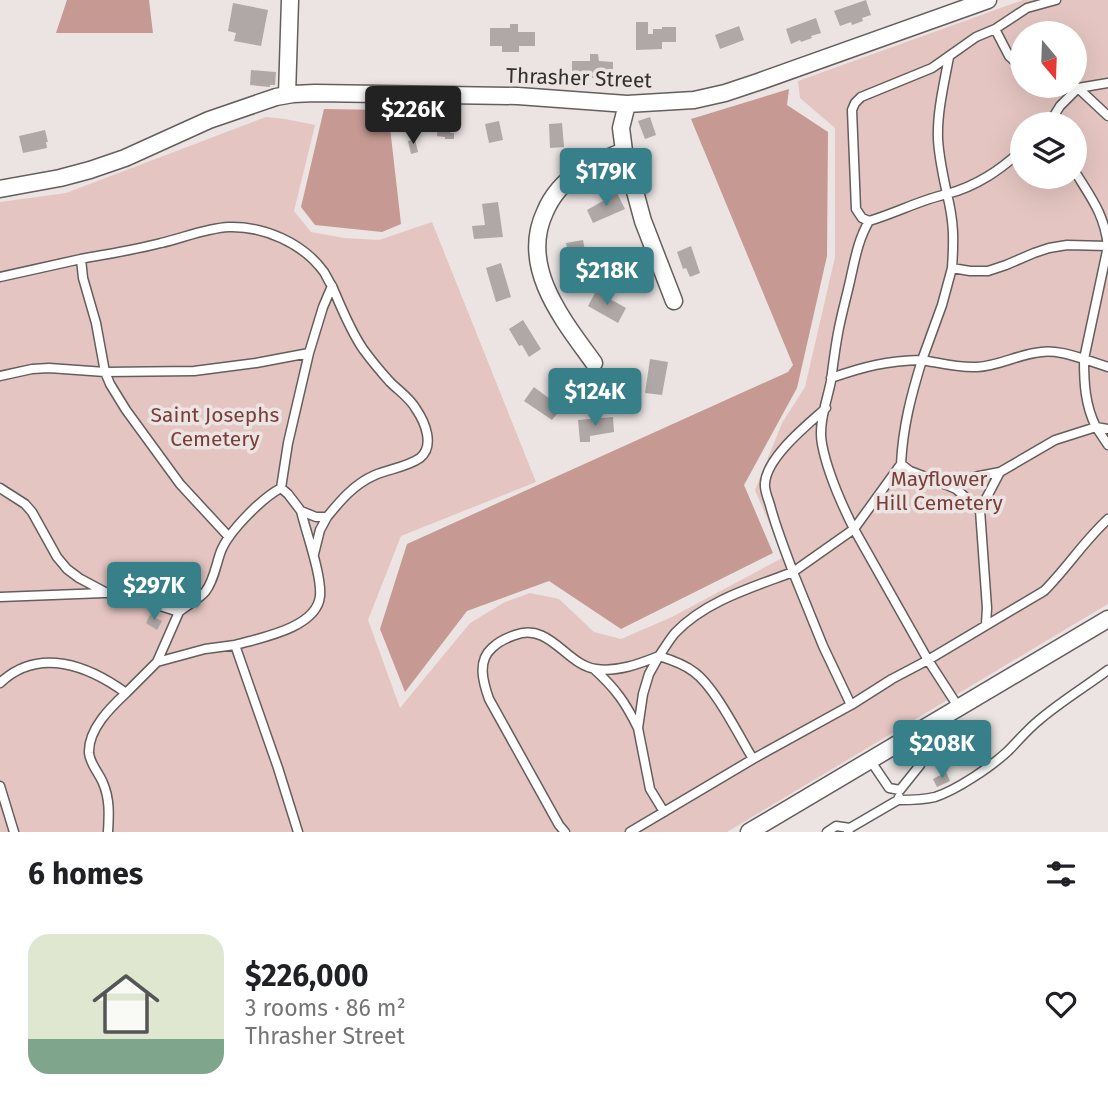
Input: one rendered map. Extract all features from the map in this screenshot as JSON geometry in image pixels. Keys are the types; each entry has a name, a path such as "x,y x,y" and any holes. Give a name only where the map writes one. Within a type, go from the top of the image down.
{"street":[{"path":"287,95 290,0"},
{"name":"Thrasher Street","path":"0,189 90,170 125,158 209,120 287,95 329,93 518,96 627,104 694,100 724,93 988,0"},
{"path":"627,104 621,128 624,150 643,221 674,301"},
{"path":"594,363 569,329 549,294 539,269 536,241 543,215 559,189 580,171 624,150"},
{"path":"749,832 1108,619"}],"lane":[{"path":"869,221 862,218 856,209 852,110 855,103 861,97 915,76 1027,8 1056,0"},
{"path":"995,29 1010,57"},
{"path":"638,728 649,674 675,633 700,613 724,600 793,572 854,529 901,464 906,415 952,268 953,218 940,161 938,136 949,57"},
{"path":"1087,86 1108,83"},
{"path":"1087,96 1108,116"},
{"path":"1056,112 1068,98"},
{"path":"959,708 928,660 854,529 821,444 821,430 858,244 869,221 930,198 962,190 991,176 1010,160"},
{"path":"1086,189 1100,211 1108,246 1084,359 1084,380 1091,417 1108,446"},
{"path":"0,277 220,228 264,231 297,247 313,260 332,286 365,352 417,410 428,441 421,457 362,481 340,501 320,530 313,556"},
{"path":"952,268 988,271 1049,248 1067,245 1108,246"},
{"path":"81,259 105,372 126,410 180,484 229,537"},
{"path":"281,488 309,353 332,286"},
{"path":"831,378 891,361 922,360 977,367 1044,351 1065,353 1108,367"},
{"path":"0,376 49,368 105,372 194,371 309,353"},
{"path":"825,408 785,447 766,476 764,486 793,572 851,705"},
{"path":"947,485 1000,472 1055,440 1096,427 1108,429"},
{"path":"901,464 910,471 956,489 980,510"},
{"path":"986,624 980,510 1000,472"},
{"path":"0,488 25,504 32,512 50,546 67,569 107,593"},
{"path":"157,662 258,639 302,622 318,605 319,580 301,511 281,488"},
{"path":"108,832 108,799 91,762 90,746 93,735 112,706 157,662 179,612 204,593 210,583 229,537 268,494 281,488"},
{"path":"301,511 316,517 327,517"},
{"path":"630,832 1044,591 1108,519"},
{"path":"0,597 107,593 135,598 179,612"},
{"path":"565,832 489,699 483,676 486,654 501,641 520,633 541,635 593,669 614,688 638,728 650,789 664,812"},
{"path":"234,645 298,832"},
{"path":"593,669 637,666 659,656 684,666 707,684 753,760"},
{"path":"0,683 16,671 27,667 65,663 92,672 126,693"},
{"path":"827,832 836,827 849,830 898,800 937,796 957,787 994,762 1041,719 1108,670"},
{"path":"898,800 900,790 920,765 905,740"},
{"path":"870,760 889,788 900,790"},
{"path":"0,786 14,832"}],"green space":[{"path":"1023,0 1108,0 1108,604 727,832 0,832 0,202 66,193 266,117 315,125 294,211 311,232 344,238 379,240 432,222 536,482 401,536 368,620 400,708 470,623 505,602 530,593 559,599 594,632 621,639 672,617 784,557 755,490 782,423 805,387 835,257 835,128 800,98 798,81"}],"shaded area":[{"path":"67,0 149,0 153,33 56,33"},
{"path":"789,89 787,105 828,132 827,256 797,388 744,485 773,553 621,629 549,581 467,611 405,692 380,629 407,544 788,372 793,365 691,119"},
{"path":"324,109 388,110 401,224 382,232 315,225 301,207"}],"building":[{"path":"866,0 871,15 852,25 851,22 840,26 834,11"},
{"path":"233,3 268,10 261,46 234,41 236,33 228,31"},
{"path":"816,18 821,33 791,44 786,29"},
{"path":"636,22 648,22 648,34 653,34 653,29 676,27 676,42 662,42 662,49 636,50"},
{"path":"510,24 518,24 518,32 535,32 535,46 519,46 519,52 502,52 502,46 490,46 490,28 510,28"},
{"path":"739,26 744,40 720,49 715,35"},
{"path":"590,54 598,54 599,61 613,62 613,78 572,75 572,61 590,61"},
{"path":"251,70 276,72 275,85 250,85"},
{"path":"440,116 451,117 450,133 454,133 454,139 437,136"},
{"path":"650,117 656,135 645,139 638,121"},
{"path":"499,121 503,140 489,143 485,124"},
{"path":"562,123 564,147 550,148 549,124"},
{"path":"45,130 47,148 23,153 19,136"},
{"path":"415,139 418,152 411,154 408,141"},
{"path":"617,193 625,209 593,223 587,210"},
{"path":"498,202 503,237 474,239 472,226 485,225 482,204"},
{"path":"583,240 589,272 575,275 566,243"},
{"path":"691,246 700,273 690,277 686,268 683,269 677,252"},
{"path":"501,263 511,297 496,302 486,268"},
{"path":"596,291 626,308 618,323 588,306"},
{"path":"523,320 541,349 529,357 509,329"},
{"path":"650,359 668,362 662,395 645,393"},
{"path":"534,387 562,408 552,420 524,401"},
{"path":"613,417 614,432 590,436 590,442 580,442 578,420"},
{"path":"150,615 162,621 157,630 146,623"},
{"path":"946,772 950,781 937,787 933,779"}],"park label":[{"name":"Saint Josephs Cemetery","path":"215,427"},
{"name":"Mayflower Hill Cemetery","path":"939,491"}]}
